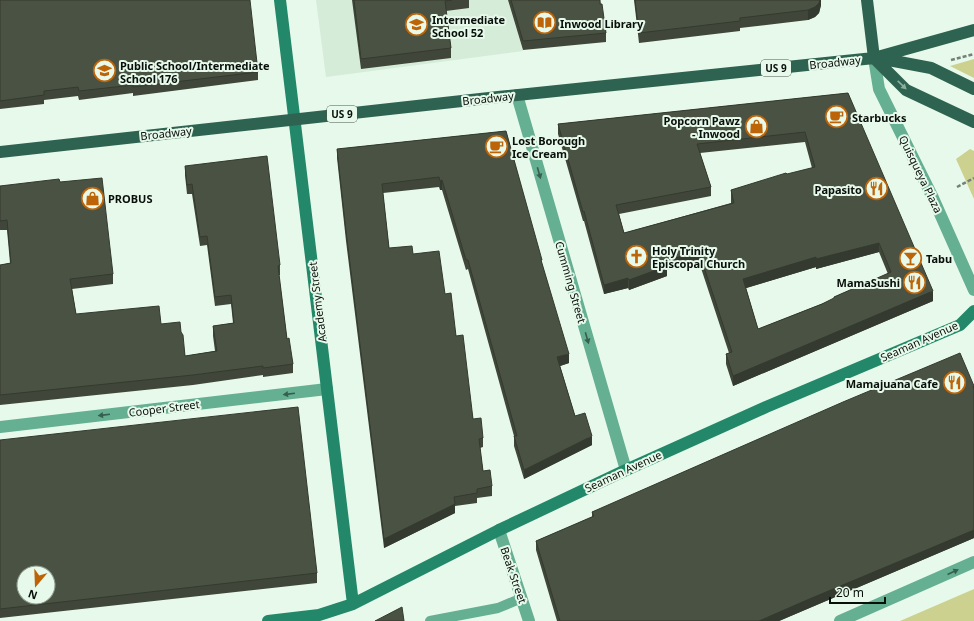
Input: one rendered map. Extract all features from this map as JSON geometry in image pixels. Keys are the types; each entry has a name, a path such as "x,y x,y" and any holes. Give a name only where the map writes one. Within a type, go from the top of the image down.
{"main road":[{"path":"867,0 874,58 906,90 974,122"},
{"name":"Broadway","path":"0,152 517,95 874,58 974,30"},
{"path":"874,58 931,68 974,89"}],"street":[{"name":"Academy Street","path":"280,0 353,604"},
{"name":"Quisqueya Plaza","path":"874,58 880,88 933,198 974,290"},
{"name":"Cumming Street","path":"517,95 626,470"},
{"name":"Seaman Avenue","path":"268,621 319,615 353,604 499,530 626,470 766,407 960,325 974,311"},
{"name":"Cooper Street","path":"0,427 327,389"},
{"name":"Beak Street","path":"499,530 529,621"},
{"path":"840,621 974,562"}],"lane":[{"path":"430,621 498,608 522,598"}],"path":[{"path":"945,62 974,54"},
{"path":"957,187 974,178"}],"shaded area":[{"name":"Intermediate School 52","path":"316,0 508,0 523,51 326,77"}],"green space":[{"path":"974,59 974,78 950,66"},
{"path":"970,149 974,151 974,199 956,159"},
{"path":"974,589 974,621 900,621"}],"building":[{"path":"0,0 250,0 258,72 133,87 133,85 79,91 78,87 44,91 44,95 0,101"},
{"path":"354,0 452,0 445,1 451,48 361,59"},
{"name":"Inwood Library","path":"511,0 600,0 600,4 602,4 606,33 523,41"},
{"path":"635,0 820,0 815,7 808,10 740,18 740,21 639,33"},
{"path":"848,93 933,291 733,376 726,354 732,352 699,252 666,260 667,266 629,280 628,278 604,285 558,124","holes":["805,132 815,167 786,173 731,190 734,203 624,233 616,205 711,187 697,144","879,243 891,272 834,297 822,304 758,329 743,279 816,257 816,259"]},
{"path":"506,131 541,260 569,354 557,357 575,416 585,413 592,436 524,470 514,436 517,436 468,260 466,260 442,180 440,181 439,177 382,184 389,248 412,246 413,254 439,251 445,294 451,293 456,336 463,335 473,419 481,418 483,438 479,439 483,471 490,470 492,486 477,489 477,493 454,497 455,504 384,539 337,149"},
{"path":"267,156 287,339 289,338 293,364 0,395 0,265 11,263 7,220 0,221 0,186 59,179 60,182 102,178 113,274 70,279 76,314 159,306 161,324 180,322 185,356 217,351 213,326 234,323 231,295 215,297 207,236 200,237 192,184 187,185 185,166"},
{"path":"960,353 974,386 974,530 759,621 560,621 536,541 594,516 592,512 843,402"},
{"path":"298,407 317,573 56,603 56,565 16,565 16,605 35,605 0,609 0,440"},
{"path":"402,607 404,621 375,621"}],"place":[{"name":"Inwood Library","path":"544,23"},
{"name":"Intermediate School 52","path":"417,25"},
{"name":"Public School/Intermediate School 176","path":"105,71"},
{"name":"Starbucks","path":"837,117"},
{"name":"Popcorn Pawz - Inwood","path":"756,126"},
{"name":"Lost Borough Ice Cream","path":"497,146"},
{"name":"Papasito","path":"877,189"},
{"name":"PROBUS","path":"92,198"},
{"name":"Holy Trinity Episcopal Church","path":"636,256"},
{"name":"Tabu","path":"910,258"},
{"name":"MamaSushi","path":"915,282"},
{"name":"Mamajuana Cafe","path":"954,383"}]}
